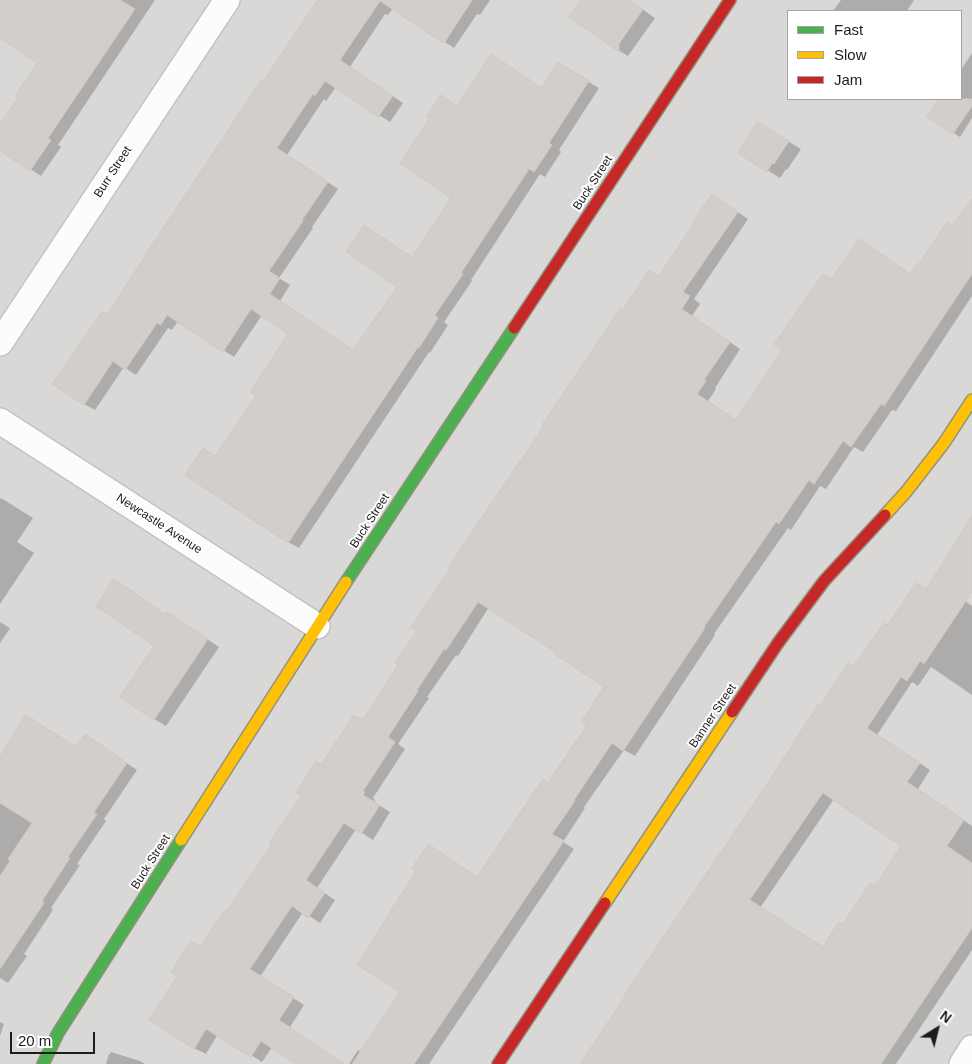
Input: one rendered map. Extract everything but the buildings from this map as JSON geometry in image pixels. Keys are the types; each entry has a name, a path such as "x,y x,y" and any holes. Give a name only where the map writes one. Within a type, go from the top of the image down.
{"street":[{"name":"Burr Street","path":"0,343 227,0"},
{"name":"Buck Street","path":"43,1064 58,1033 317,626 730,0"},
{"name":"Banner Street","path":"498,1064 778,643 824,581 906,492 944,444 972,400"},
{"name":"Newcastle Avenue","path":"0,421 317,626"},
{"path":"962,1064 972,1048"}],"shaded area":[{"path":"0,0 972,0 972,1064 0,1064"}],"traffic: fast":[{"path":"346,582 514,328"},
{"path":"43,1064 58,1033 181,840"}],"traffic: slow":[{"path":"885,515 906,492 944,443 972,400"},
{"path":"181,840 346,582"},
{"path":"605,903 732,712"}],"traffic: jam":[{"path":"514,328 730,0"},
{"path":"732,712 778,643 824,581 885,515"},
{"path":"498,1064 605,903"}]}
